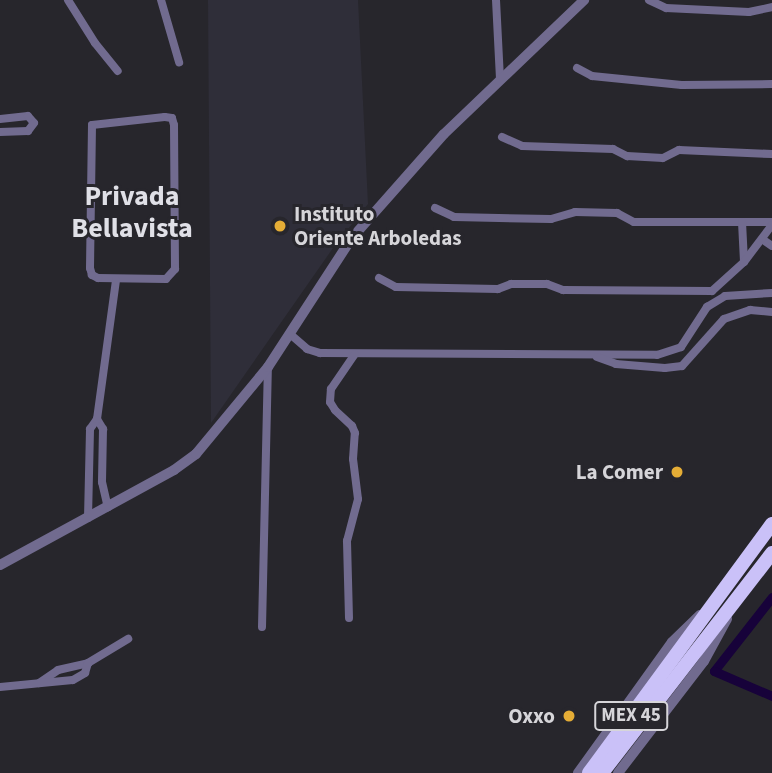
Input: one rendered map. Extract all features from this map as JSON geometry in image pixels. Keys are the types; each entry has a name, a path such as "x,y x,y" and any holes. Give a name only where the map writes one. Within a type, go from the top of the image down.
{"highway":[{"name":"MEX 45","path":"602,773 679,663 721,593 772,524"},
{"name":"MEX 45","path":"589,773 679,663 735,604 772,553"}],"street":[{"path":"68,0 95,43 118,71"},
{"path":"161,0 179,62"},
{"path":"496,0 500,80"},
{"path":"0,565 108,507 196,454 268,367 351,239 439,140 584,0"},
{"path":"649,0 666,8 749,12 772,7"},
{"path":"577,68 593,76 682,85 772,84"},
{"path":"0,119 29,116 34,123 28,131 0,132"},
{"path":"172,118 175,270 166,279 116,280 98,278 92,275 90,268 92,125 172,118"},
{"path":"502,137 522,146 612,149 627,156 663,158 679,150 772,154"},
{"path":"379,278 396,287 498,289 511,284 547,284 563,290 696,293 712,291 725,283 744,262 772,224 634,222 617,213 575,212 551,219 454,217 435,208"},
{"path":"741,222 744,262"},
{"path":"762,239 772,246"},
{"path":"88,518 90,429 97,419 116,280"},
{"path":"290,334 307,349 320,353 657,355 681,347 707,307 725,296 772,293"},
{"path":"594,356 617,365 665,368 681,366 724,319 750,310 772,312"},
{"path":"349,618 347,541 358,499 353,459 355,433 330,401 331,389 355,355"},
{"path":"262,627 268,367"},
{"path":"97,419 103,429 102,485 108,507"},
{"path":"578,773 672,642 721,593"},
{"path":"618,773 704,661 735,604"},
{"path":"39,683 58,670 88,663 128,639"},
{"path":"0,687 73,680 85,673 88,663"}],"shaded area":[{"name":"Instituto Oriente Arboledas","path":"208,0 358,0 368,204 333,248 211,423"}],"waterway":[{"path":"772,597 714,671 772,696"}],"place":[{"name":"Instituto Oriente Arboledas","path":"280,226"},
{"name":"La Comer","path":"677,472"},
{"name":"Oxxo","path":"569,716"}],"district":[{"name":"Privada Bellavista","path":"132,212"}]}
